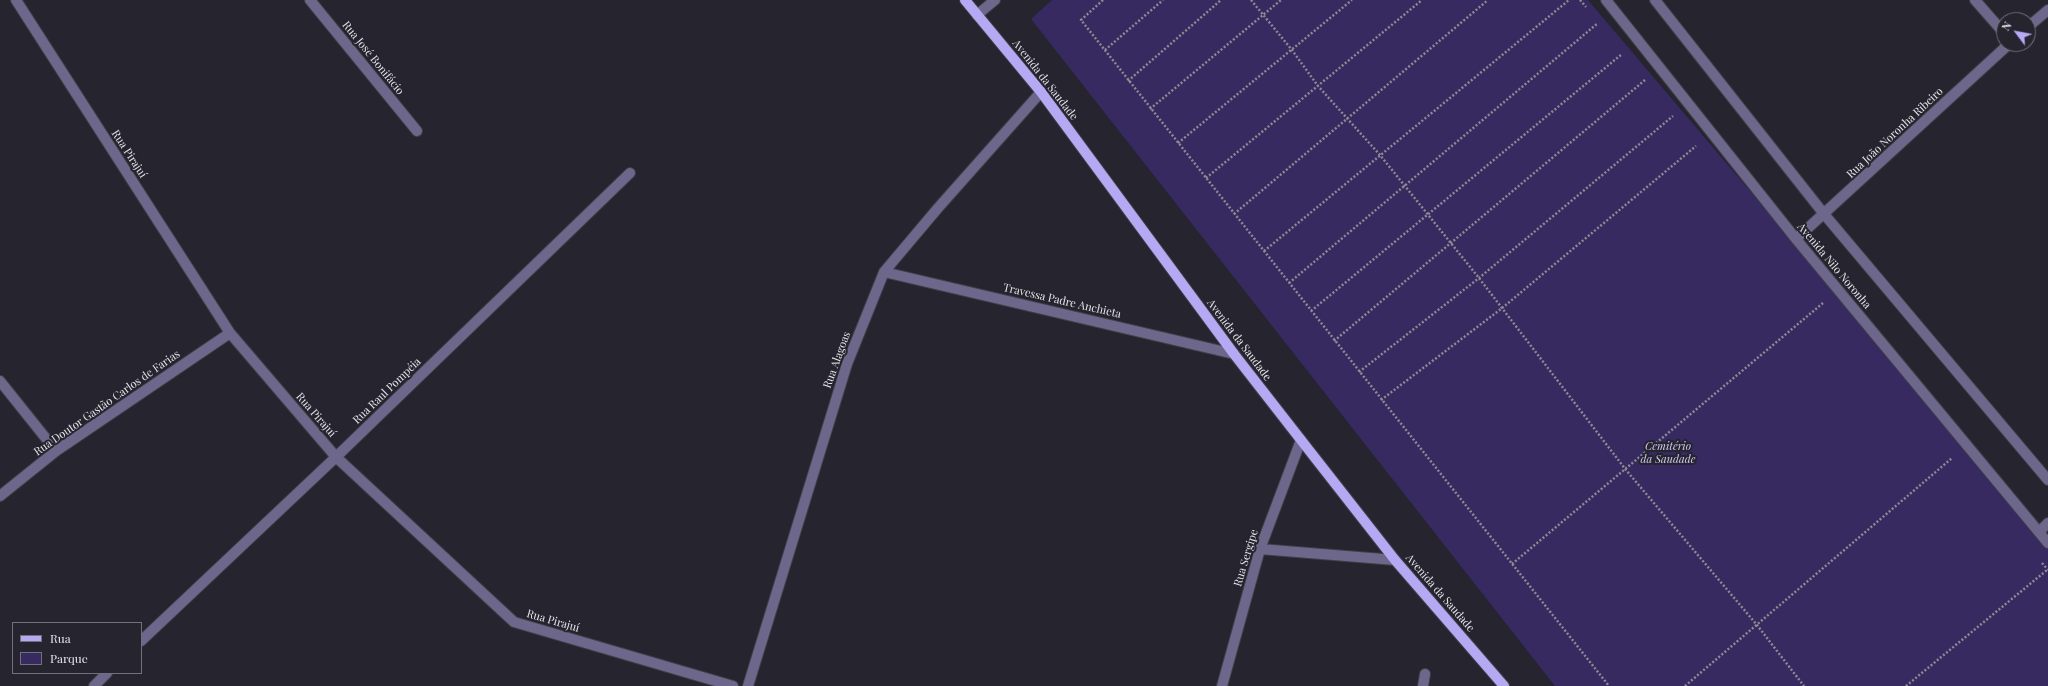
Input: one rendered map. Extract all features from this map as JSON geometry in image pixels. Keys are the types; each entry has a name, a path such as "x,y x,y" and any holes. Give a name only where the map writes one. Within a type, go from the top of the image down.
{"main road":[{"name":"Avenida da Saudade","path":"965,0 1041,92 1234,354 1395,560 1504,686"}],"street":[{"name":"Rua Pirajuí","path":"16,0 230,332 336,457 514,622 733,686"},
{"name":"Rua José Bonifácio","path":"310,0 417,131"},
{"path":"977,15 995,0"},
{"name":"Avenida Nilo Noronha","path":"1606,0 1796,239 2048,543"},
{"path":"1654,0 1824,214 2048,480"},
{"path":"1976,0 1996,24"},
{"path":"2036,20 2048,10"},
{"name":"Rua João Noronha Ribeiro","path":"1796,239 2000,52"},
{"name":"Rua Alagoas","path":"748,686 847,364 884,272 938,208 1041,92"},
{"name":"Rua Raul Pompéia","path":"142,640 336,457 630,173"},
{"name":"Travessa Padre Anchieta","path":"884,272 1234,354"},
{"name":"Rua Doutor Gastão Carlos de Farias","path":"0,496 56,451 230,332"},
{"path":"0,382 56,451"},
{"name":"Rua Sergipe","path":"1222,686 1260,549 1301,440"},
{"path":"2039,532 2048,523"},
{"path":"1260,549 1395,560"},
{"path":"94,686 106,674"},
{"path":"1423,686 1425,674"}],"path":[{"path":"1103,0 1081,20 1608,686"},
{"path":"1105,50 1162,0"},
{"path":"1128,81 1221,0"},
{"path":"1251,0 1292,50 1318,86 1346,119 1380,155 1427,216 1479,278 1626,470 1757,625 1804,686"},
{"path":"1150,109 1281,0"},
{"path":"1178,143 1352,0"},
{"path":"1206,178 1422,0"},
{"path":"1234,214 1488,0"},
{"path":"1264,251 1569,0"},
{"path":"1289,283 1599,23"},
{"path":"1311,311 1623,53"},
{"path":"1334,341 1645,80"},
{"path":"1359,372 1479,278 1674,115"},
{"path":"1381,400 1502,308 1698,144"},
{"path":"1512,564 1626,470 1828,299"},
{"path":"1685,686 1968,445"},
{"path":"1906,686 2047,570"}],"green space":[{"name":"Cemitério da Saudade","path":"1052,0 1588,0 1967,447 2048,546 2048,686 1555,686 1031,19"}]}
